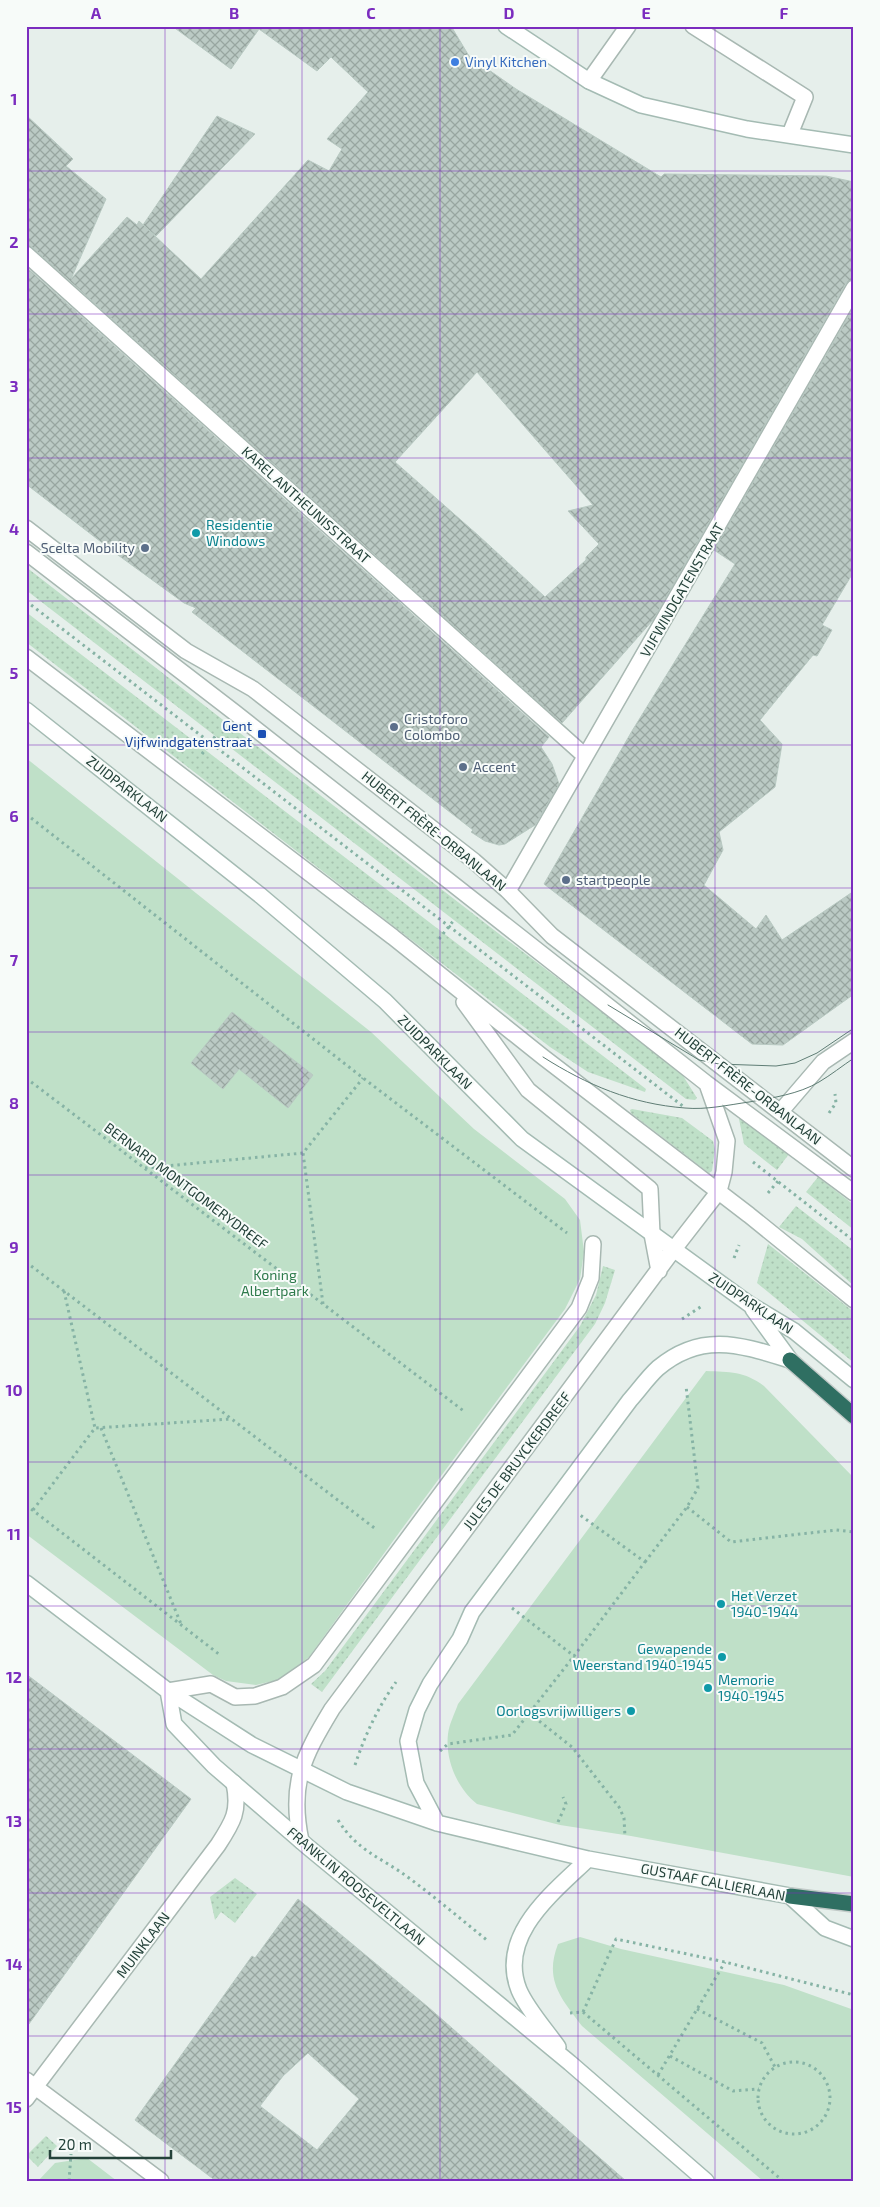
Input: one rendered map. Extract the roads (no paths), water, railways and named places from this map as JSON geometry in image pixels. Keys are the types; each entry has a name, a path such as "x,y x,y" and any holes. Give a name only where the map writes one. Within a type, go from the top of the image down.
{"highway":[{"path":"790,1360 854,1416"},
{"path":"790,1896 854,1904"}],"street":[{"path":"506,26 589,81 640,105 747,129 854,145"},
{"path":"589,81 628,26"},
{"path":"693,26 805,97 790,134"},
{"name":"KAREL ANTHEUNISSTRAAT","path":"26,254 585,756"},
{"name":"VIJFWINDGATENSTRAAT","path":"508,891 740,490 854,288"},
{"name":"HUBERT FRÈRE-ORBANLAAN","path":"26,528 186,651 253,689 474,862 508,891 552,936 854,1168"},
{"path":"26,552 456,885 706,1083 854,1193"},
{"path":"26,657 422,961 454,988 718,1191 854,1300"},
{"name":"ZUIDPARKLAAN","path":"26,710 261,896 385,1000 522,1139 749,1304 794,1331 854,1380"},
{"path":"454,988 528,1090 650,1189 652,1234 659,1271"},
{"path":"781,1111 823,1062 854,1041"},
{"name":"JULES DE BRUYCKERDREEF","path":"301,1841 296,1818 296,1791 310,1746 332,1709 718,1191 724,1172 727,1141 706,1083"},
{"path":"168,1691 211,1684 235,1697 255,1696 282,1686 314,1665 579,1308 592,1278 593,1244"},
{"path":"749,1304 790,1360"},
{"path":"437,1823 416,1783 408,1741 417,1710 430,1684 460,1639 472,1612 630,1400 658,1369 684,1351 712,1343 752,1348 790,1360"},
{"path":"26,1583 168,1691 252,1744 347,1792 437,1823 588,1859"},
{"name":"FRANKLIN ROOSEVELTLAAN","path":"168,1691 174,1724 234,1783 301,1841 570,2063 706,2181"},
{"name":"MUINKLAAN","path":"29,2088 218,1845 233,1822 237,1801 234,1783"},
{"name":"FRANKLIN ROOSEVELTLAAN","path":"570,2063 519,1990 513,1963 520,1935 545,1900 588,1859"},
{"name":"GUSTAAF CALLIERLAAN","path":"588,1859 790,1896 825,1928 854,1940"},
{"path":"29,2088 161,2181"}],"tram line":[{"path":"608,1005 699,1060 719,1064 776,1066 795,1063 817,1053 854,1028"},
{"path":"543,1057 576,1076 611,1092 665,1106 693,1108 717,1107 794,1093 819,1082 854,1058"}],"place":[{"name":"Vinyl Kitchen","path":"455,62"},
{"name":"Residentie Windows","path":"196,533"},
{"name":"Scelta Mobility","path":"145,548"},
{"name":"Cristoforo Colombo","path":"394,727"},
{"name":"Gent Vijfwindgatenstraat","path":"262,734"},
{"name":"Accent","path":"463,767"},
{"name":"startpeople","path":"566,880"},
{"name":"Het Verzet 1940-1944","path":"721,1604"},
{"name":"Gewapende Weerstand 1940-1945","path":"722,1657"},
{"name":"Memorie 1940-1945","path":"708,1688"},
{"name":"Oorlogsvrijwilligers","path":"631,1711"}],"park label":[{"name":"Koning Albertpark","path":"275,1284"}]}
